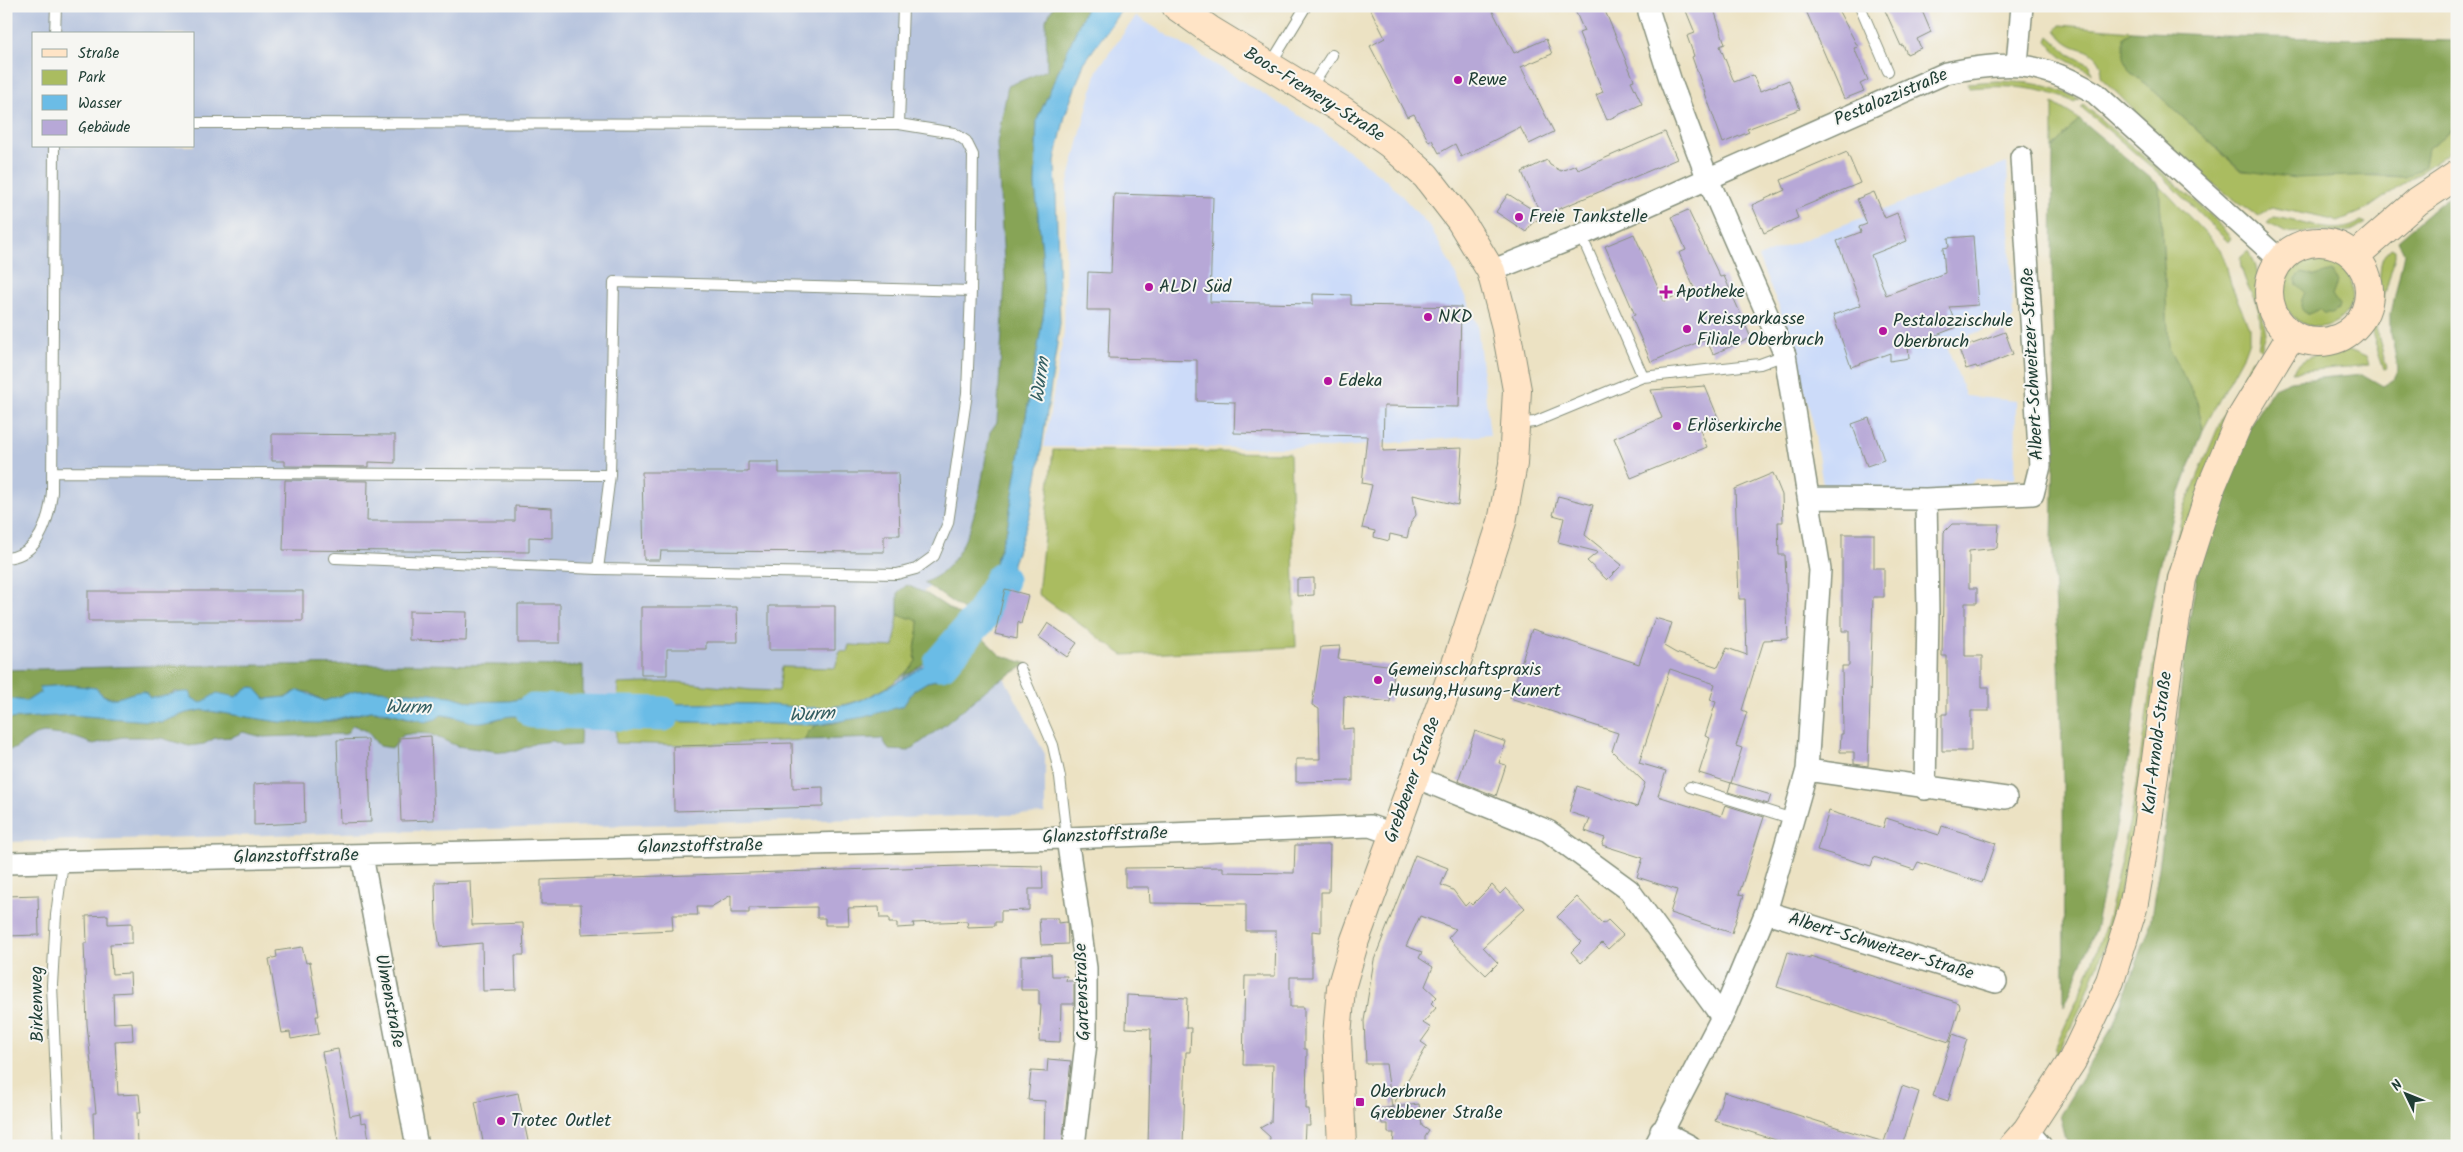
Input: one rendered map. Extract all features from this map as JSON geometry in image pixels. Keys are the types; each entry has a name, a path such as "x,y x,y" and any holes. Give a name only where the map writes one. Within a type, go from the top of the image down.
{"street":[{"name":"Boos-Fremery-Straße","path":"1176,6 1270,67 1342,110 1390,144 1426,176 1460,220 1491,271"},
{"name":"Albert-Schweitzer-Straße","path":"1650,6 1649,12 1671,82 1707,177 1785,355 1820,570 1807,770 1766,912 1722,1017 1658,1138 1690,1146"},
{"path":"2016,64 2022,6"},
{"name":"Pestalozzistraße","path":"1491,271 1581,235 1707,177 1946,74 1985,65 2016,64 2035,67 2060,75 2095,93 2280,260"},
{"name":"Albert-Schweitzer-Straße","path":"1809,498 1926,500 2033,494 2040,466 2021,156"},
{"path":"2355,256 2418,201 2457,176"},
{"path":"2313,242 2337,244 2355,256 2364,268 2369,282 2370,293 2368,304 2359,323 2342,337 2326,342 2303,339 2292,334 2276,317 2271,306 2270,281 2280,260 2290,250 2313,242"},
{"name":"Grebbener Straße","path":"1342,1146 1337,1036 1341,988 1354,940 1458,658 1502,522 1513,464 1517,390 1505,324 1491,271"},
{"name":"Karl-Arnold-Straße","path":"2027,1140 2072,1061 2110,981 2133,908 2147,829 2182,578 2212,485 2239,421 2292,334"},
{"path":"1924,789 1928,611 1926,500"},
{"path":"1807,770 1924,789 2006,798"},
{"path":"1415,777 1548,831 1629,890 1722,1017"},
{"name":"Glanzstoffstraße","path":"6,863 1067,838 1370,826 1393,834"},
{"name":"Gartenstraße","path":"1067,838 1086,968 1086,1043 1074,1146"},
{"name":"Ulmenstraße","path":"362,856 417,1146"},
{"name":"Albert-Schweitzer-Straße","path":"1766,912 1996,982"}],"lane":[{"path":"56,6 56,32"},
{"path":"899,124 904,6"},
{"path":"1270,67 1306,6"},
{"path":"1860,6 1888,72"},
{"path":"1309,90 1332,55"},
{"path":"195,123 899,124 954,133 966,142 973,155 967,393 948,524 934,556 916,569 897,574 598,569 335,558"},
{"path":"6,558 15,558 37,543 50,516 52,472 54,148"},
{"path":"1581,235 1643,377"},
{"path":"598,569 610,475 614,282 971,291"},
{"path":"1516,424 1534,422 1643,377 1760,364 1785,355"},
{"path":"52,472 610,475"},
{"path":"1020,668 1053,745 1060,777 1067,838"},
{"path":"1690,787 1793,819"},
{"name":"Birkenweg","path":"59,1146 52,985 56,915 63,862"}],"shaded area":[{"path":"6,6 1054,6 1046,20 1047,71 1008,86 997,143 1005,279 997,422 984,495 961,565 911,600 1000,670 1045,754 1045,814 6,842"},
{"path":"1136,16 1319,128 1389,182 1431,228 1454,271 1477,324 1490,435 1330,448 1044,447 1064,332 1067,186 1097,70"},
{"name":"Pestalozzischule Oberbruch","path":"2007,163 2013,319 1946,344 1966,396 2016,401 2015,479 1975,479 1962,495 1824,492 1813,423 1795,356 1779,307 1758,257"}],"green space":[{"path":"1054,6 1087,6 1037,120 1035,185 1042,251 1044,311 1007,529 990,577 971,615 924,583 941,573 953,560 963,544 976,507 990,432 997,422 1005,279 997,143 1008,86 1047,70 1046,20"},
{"path":"2060,25 2132,31 2124,37 2129,71 2154,91 2241,171 2405,177 2428,148 2457,126 2457,147 2367,209 2338,221 2271,207 2259,217 2225,193 2162,139 2100,77 2102,66 2096,57 2086,50 2066,42 2061,37 2056,30"},
{"path":"2132,31 2222,36 2457,41 2457,126 2428,148 2425,166 2405,177 2376,175 2295,178 2241,170 2154,91 2129,71 2124,57 2124,37"},
{"path":"2049,36 2069,54 2090,65 2092,73 2058,53 2047,41"},
{"path":"1997,81 2039,85 2058,90 2079,99 2074,102 2048,93 2023,88 1969,88 1967,83"},
{"path":"2053,103 2079,119 2053,148"},
{"path":"2083,104 2207,211 2231,238 2228,242 2163,177 2081,107"},
{"path":"2079,119 2159,185 2169,348 2197,401 2203,430 2178,498 2158,574 2143,651 2122,799 2095,930 2064,1007 2063,779 2052,542 2055,401 2052,271 2053,148"},
{"path":"2159,185 2220,249 2231,285 2249,327 2249,340 2244,354 2203,430 2197,401 2169,348"},
{"path":"2457,189 2457,1146 2068,1146 2060,1115 2113,1026 2149,930 2172,785 2185,647 2199,565 2220,495 2253,420 2274,388 2290,381 2362,374 2383,386 2393,380 2398,369 2391,333 2391,314 2404,253 2398,240"},
{"path":"2274,217 2330,228 2352,226 2361,221 2366,223 2355,230 2338,233 2319,231 2287,233 2267,223"},
{"path":"2391,248 2395,250 2395,256 2376,328 2387,368 2384,369 2371,330 2377,304 2381,264 2383,257"},
{"path":"2248,251 2256,266 2266,333 2261,350 2258,347 2260,331 2259,314 2244,276 2240,258"},
{"path":"2325,257 2338,263 2347,272 2351,278 2353,292 2351,306 2343,317 2332,325 2311,327 2304,325 2293,317 2285,306 2283,285 2285,278 2293,267 2304,259"},
{"path":"2332,271 2337,282 2332,295 2339,305 2338,309 2332,313 2324,313 2320,309 2306,315 2301,304 2305,292 2297,285 2296,279 2302,273 2315,276"},
{"path":"2349,350 2366,357 2369,365 2292,372 2310,357 2334,351"},
{"path":"2252,359 2257,360 2231,410 2111,932 2082,1005 2055,1059 2056,1046 2085,982 2108,918 2133,806 2168,572 2184,509 2224,413"},
{"path":"1053,450 1290,453 1296,647 1123,655 1038,594"},
{"path":"907,585 927,594 967,620 947,645 903,677 916,661 915,650 919,626 918,620 898,615 898,592"},
{"path":"898,615 918,620 919,626 915,650 916,661 905,673 879,692 849,703 833,707 800,709 755,704 617,703 618,684 676,682 779,691 782,667 835,668 840,651 847,652 849,645 894,647"},
{"path":"980,635 1000,655 1028,664 993,684 947,723 909,751 889,750 882,738 805,740 808,732 817,725 834,723 903,706 914,690 927,682 936,680 954,665"},
{"path":"415,664 583,666 583,696 542,701 530,697 510,701 471,702 451,696 409,692 392,693 381,690 356,691 324,701 308,692 294,692 287,697 265,699 254,687 247,688 236,697 213,698 201,703 176,691 163,698 150,698 145,692 112,698 101,693 96,688 69,685 39,687 41,692 27,701 10,699 6,692 6,670 144,666"},
{"path":"203,710 279,722 333,721 370,711 398,715 411,720 440,715 495,720 506,716 520,716 540,725 563,721 571,716 581,719 580,745 564,746 553,741 536,743 516,751 501,752 457,746 430,734 416,733 403,735 393,748 379,746 367,731 353,725 346,734 263,737 243,732 232,737 215,738 204,744 189,746 161,738 143,737 122,737 93,744 71,736 44,733 35,735 14,749 6,750 6,719 71,715 162,722 186,713"},
{"path":"616,720 817,725 808,732 805,740 691,745 616,743"}],"water":[{"path":"1087,6 1124,6 1084,63 1065,116 1055,161 1060,323 1039,467 1030,514 1000,599 985,631 971,615 990,577 1007,529 1044,311 1042,251 1035,185 1037,120"},
{"path":"967,620 980,635 954,665 936,680 927,682 914,690 903,706 864,717 817,725 616,720 617,703 754,704 811,708 845,705 882,690 936,657 950,643"},
{"path":"69,685 96,688 102,694 114,698 139,692 145,692 150,698 190,692 192,698 201,703 217,693 236,697 247,688 254,687 265,699 287,697 299,690 324,701 356,691 382,690 392,693 409,692 451,696 471,702 510,701 530,697 542,701 583,696 581,719 570,716 553,725 542,724 532,719 517,716 475,722 441,715 436,719 425,722 382,711 370,711 318,723 279,722 203,710 186,713 162,722 71,715 6,719 6,692 10,699 27,701 41,692 39,687"}],"building":[{"name":"Rewe","path":"1369,6 1490,6 1514,53 1546,39 1552,54 1521,67 1554,132 1529,144 1520,127 1461,157 1455,144 1439,153 1432,140 1429,142 1414,114 1407,117 1370,46 1385,38"},
{"path":"1573,6 1603,6 1634,80 1631,81 1642,104 1607,120 1596,95 1603,92 1579,33 1584,31"},
{"path":"1684,6 1713,6 1725,44 1720,46 1734,82 1753,75 1760,91 1789,80 1800,109 1747,129 1749,132 1723,143 1692,57 1694,56 1687,36 1695,33"},
{"path":"1804,6 1836,6 1858,47 1854,48 1868,80 1860,84 1864,91 1844,99"},
{"path":"1883,6 1920,6 1931,32 1917,39 1921,48 1907,54 1903,45 1901,46"},
{"path":"1665,132 1677,159 1554,211 1532,223 1526,232 1496,212 1508,194 1541,215 1522,172 1547,160 1550,165 1561,171 1576,165 1578,170"},
{"path":"1847,152 1860,183 1795,210 1798,218 1764,233 1752,205 1785,190 1781,180"},
{"path":"1874,192 1885,218 1897,213 1907,241 1871,255 1886,295 1945,273 1943,248 1949,247 1948,238 1973,236 1978,305 1949,307 1957,327 1908,346 1909,358 1890,361 1890,353 1851,367 1833,315 1861,305 1837,241 1861,232 1859,227 1867,224 1857,199"},
{"path":"1114,194 1213,197 1210,302 1313,304 1313,294 1351,295 1351,305 1461,307 1459,407 1384,406 1383,451 1462,448 1458,505 1413,495 1416,515 1411,522 1407,538 1390,534 1389,541 1374,537 1375,531 1362,528 1372,485 1362,483 1367,436 1234,433 1235,402 1197,401 1197,360 1108,358 1110,310 1087,310 1088,272 1111,273"},
{"path":"1688,210 1720,277 1724,276 1751,338 1713,354 1706,339 1651,362 1631,316 1635,315 1605,246 1634,234 1664,301 1694,288 1679,253 1686,250 1672,217"},
{"path":"2005,332 2013,354 1977,368 1976,366 1966,369 1959,349"},
{"name":"Erlöserkirche","path":"1705,386 1720,422 1700,430 1707,447 1631,478 1614,438 1662,418 1651,390"},
{"path":"1869,418 1884,460 1867,466 1852,424"},
{"path":"272,434 395,435 395,463 369,462 369,467 285,466 285,461 272,461"},
{"path":"748,462 779,462 779,473 898,473 900,535 884,535 884,552 661,551 660,560 644,560 642,472 748,472"},
{"path":"1773,473 1782,495 1783,522 1778,522 1779,555 1785,555 1788,639 1764,640 1742,710 1747,712 1736,746 1742,748 1731,783 1699,773 1710,738 1705,736 1716,702 1710,700 1715,684 1670,669 1639,763 1666,771 1658,796 1721,816 1725,805 1764,817 1739,894 1744,895 1732,933 1670,913 1677,890 1637,877 1643,858 1602,845 1605,838 1585,831 1590,819 1569,812 1577,786 1637,807 1645,783 1612,751 1618,733 1510,698 1532,629 1639,664 1655,618 1672,623 1664,646 1676,653 1718,667 1727,648 1747,655 1745,599 1739,599 1735,489"},
{"path":"285,480 368,481 367,521 515,521 515,506 552,508 552,538 529,537 529,552 283,550"},
{"path":"1558,496 1593,505 1585,535 1622,565 1607,580 1587,561 1598,552 1558,542 1564,518 1553,515"},
{"path":"1952,524 1999,524 1997,548 1969,551 1969,588 1977,588 1977,603 1965,603 1965,656 1982,656 1982,687 1989,687 1989,711 1971,711 1971,751 1942,751 1942,714 1947,714 1947,656 1942,656 1944,532"},
{"path":"1842,534 1874,534 1874,568 1884,568 1884,597 1873,597 1868,766 1854,764 1854,752 1840,752 1841,734 1843,734 1842,666 1849,666 1849,631 1842,631"},
{"path":"1314,578 1314,595 1297,596 1297,579"},
{"path":"1005,589 1028,595 1021,624 1018,622 1017,639 995,634"},
{"path":"88,591 303,591 303,621 88,621"},
{"path":"518,604 560,604 560,643 518,643"},
{"path":"769,606 835,606 835,650 769,650"},
{"path":"641,607 737,607 738,642 706,642 706,649 667,649 667,675 641,675"},
{"path":"409,611 467,612 466,641 409,640"},
{"path":"1048,623 1077,643 1067,657 1039,637"},
{"path":"1340,646 1338,659 1395,666 1390,702 1344,696 1343,729 1353,728 1353,781 1296,782 1296,759 1320,759 1319,709 1312,705 1321,647"},
{"path":"1475,731 1506,742 1499,763 1506,765 1496,796 1458,781"},
{"path":"431,736 434,820 401,821 398,738"},
{"path":"368,739 371,822 340,823 337,740"},
{"path":"792,743 793,788 823,787 823,807 674,811 673,746"},
{"path":"304,783 305,823 254,825 254,784"},
{"path":"1731,783 1771,795 1768,804 1728,792"},
{"path":"1829,811 1883,828 1886,818 1939,835 1942,826 1996,843 1982,883 1918,862 1914,870 1874,857 1871,866 1817,850"},
{"path":"1295,845 1330,845 1329,892 1321,892 1321,932 1312,931 1312,977 1290,977 1290,1007 1304,1007 1304,1049 1307,1049 1306,1109 1309,1109 1310,1126 1305,1126 1304,1146 1269,1146 1270,1137 1260,1128 1271,1122 1273,1065 1243,1065 1245,976 1275,976 1276,931 1246,931 1246,904 1150,903 1149,887 1125,887 1125,868 1223,867 1223,872 1294,873"},
{"path":"1415,855 1448,868 1441,885 1453,890 1465,906 1469,902 1472,905 1492,885 1500,894 1506,888 1525,908 1483,947 1498,963 1486,975 1448,938 1456,929 1420,916 1406,946 1422,952 1419,958 1433,967 1425,986 1437,997 1431,1003 1436,1008 1423,1023 1431,1028 1421,1042 1427,1046 1392,1107 1386,1064 1366,1064 1364,1021 1374,960"},
{"path":"991,865 1042,866 1043,889 1029,889 1029,910 1001,911 1001,922 995,922 995,926 968,927 967,921 913,923 914,927 897,928 897,923 889,923 889,918 880,918 879,907 848,908 849,925 825,925 825,918 817,918 817,907 749,908 749,913 731,913 731,895 711,907 697,907 698,915 672,915 673,930 582,934 581,904 541,904 541,880"},
{"path":"470,881 472,925 523,923 524,955 515,955 516,990 483,991 482,943 440,947 436,922 435,882"},
{"path":"38,895 39,935 6,936 6,896"},
{"path":"1577,897 1603,924 1608,920 1623,935 1608,949 1602,943 1581,963 1571,952 1581,942 1557,917"},
{"path":"108,915 108,924 132,923 132,943 110,944 112,974 130,973 131,992 113,993 114,1023 132,1022 133,1040 115,1041 118,1095 139,1094 141,1113 137,1113 138,1146 94,1145 93,1113 96,1113 87,1024 84,943 87,943 86,916"},
{"path":"1039,918 1058,918 1058,923 1067,922 1068,944 1041,945"},
{"path":"302,947 306,963 310,962 319,1016 316,1016 319,1034 291,1039 290,1032 282,1033 269,959 277,957 276,951"},
{"path":"1788,952 1810,959 1810,956 1959,1003 1960,1007 1949,1042 1777,987"},
{"path":"1051,955 1052,976 1067,976 1066,981 1074,981 1074,1004 1061,1004 1060,1042 1039,1041 1041,1004 1039,1004 1039,990 1021,990 1021,956"},
{"path":"1127,995 1187,998 1186,1028 1191,1028 1190,1052 1186,1052 1183,1146 1148,1146 1151,1029 1126,1028"},
{"path":"1953,1034 1967,1039 1948,1101 1933,1096"},
{"path":"338,1049 350,1116 360,1114 361,1123 366,1122 370,1146 339,1146 322,1052"},
{"path":"1048,1059 1071,1061 1062,1146 1044,1146 1045,1101 1028,1100 1031,1071 1047,1072"},
{"path":"1902,1086 1919,1092 1902,1146 1795,1146 1715,1121 1724,1092 1884,1142"},
{"name":"Trotec Outlet","path":"518,1093 529,1146 484,1146 475,1102"},
{"path":"1419,1104 1422,1126 1429,1131 1425,1137 1425,1146 1393,1146 1394,1133 1388,1133 1388,1124 1382,1124 1380,1109"}],"waterway":[{"name":"Wurm","path":"941,663 983,614 1001,580"},
{"name":"Wurm","path":"533,711 663,714"}],"place":[{"name":"Rewe","path":"1458,80"},
{"name":"Freie Tankstelle","path":"1519,217"},
{"name":"ALDI Süd","path":"1149,287"},
{"name":"Apotheke","path":"1666,292"},
{"name":"NKD","path":"1428,317"},
{"name":"Kreissparkasse Filiale Oberbruch","path":"1687,329"},
{"name":"Pestalozzischule Oberbruch","path":"1883,331"},
{"name":"Edeka","path":"1328,381"},
{"name":"Erlöserkirche","path":"1677,426"},
{"name":"Gemeinschaftspraxis Husung,Husung-Kunert","path":"1378,680"},
{"name":"Oberbruch Grebbener Straße","path":"1360,1102"},
{"name":"Trotec Outlet","path":"501,1121"}]}
